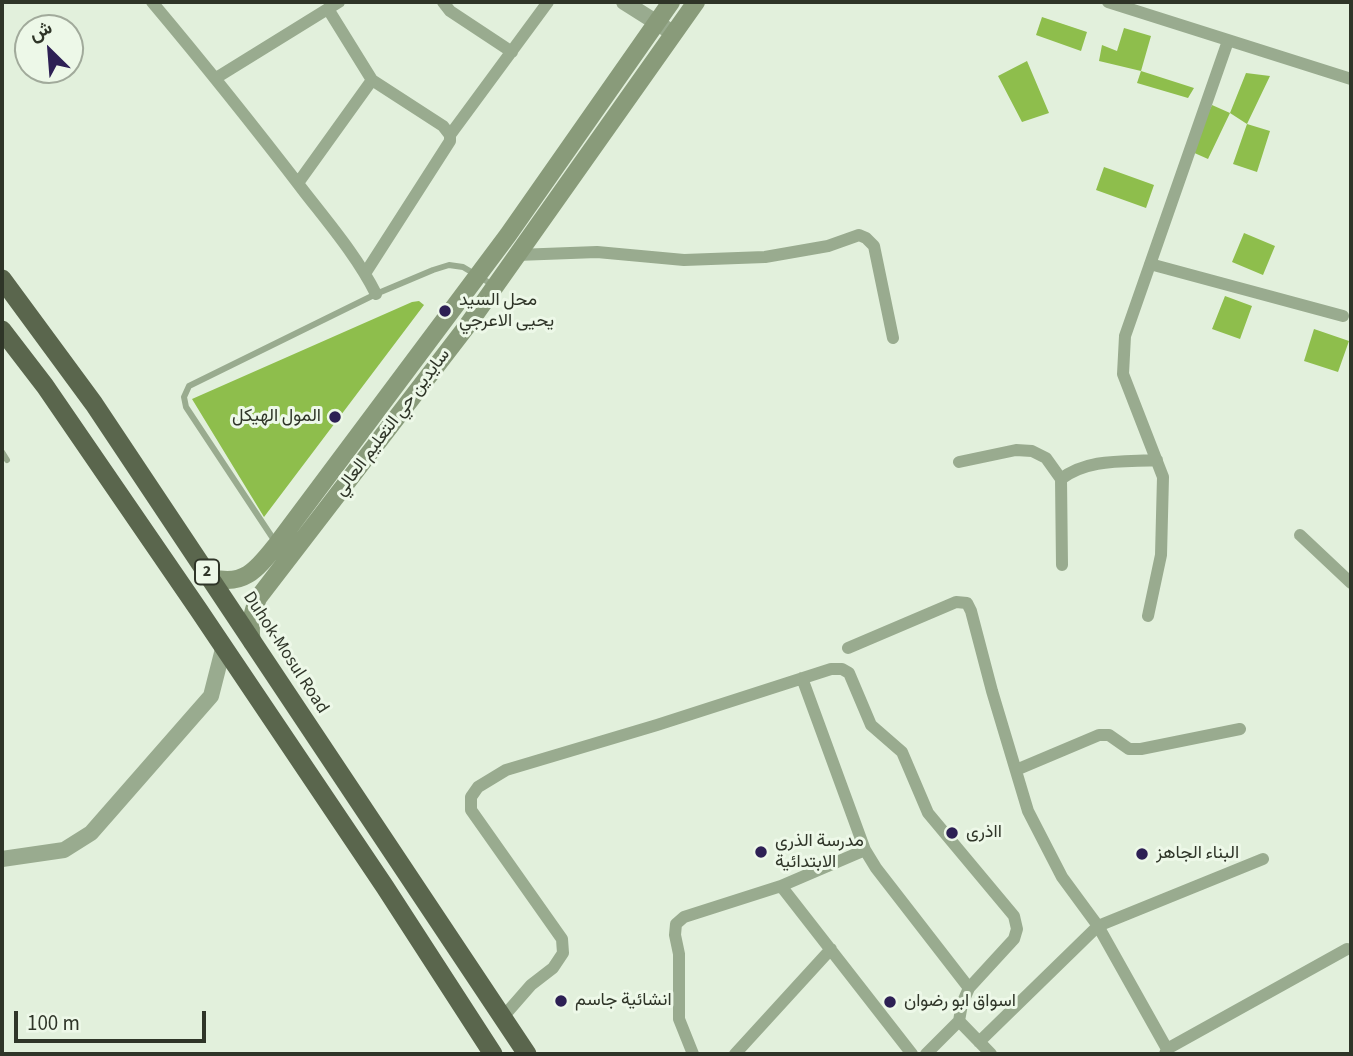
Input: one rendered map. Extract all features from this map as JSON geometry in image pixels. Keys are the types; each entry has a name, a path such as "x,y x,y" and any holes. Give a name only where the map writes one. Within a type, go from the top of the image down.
{"highway":[{"name":"Duhok-Mosul Road","path":"2,279 94,404 527,1054"},
{"name":"2","path":"2,330 44,386 385,887 493,1054"}],"main road":[{"name":"سايدين حي التعليم العالي","path":"210,577 230,581 250,574 277,544 478,275 671,2"},
{"name":"سايدين حي التعليم العالي","path":"252,642 249,628 258,598 421,388 696,2"}],"street":[{"path":"152,2 298,183 366,272 376,294"},
{"path":"443,2 450,11 512,52"},
{"path":"450,135 548,2"},
{"path":"624,2 673,33"},
{"path":"1108,2 1351,79"},
{"path":"216,78 334,5 372,80 443,125 450,135 450,141 366,272"},
{"path":"1148,616 1161,543 1163,477 1123,374 1125,336 1228,41"},
{"path":"298,183 372,80"},
{"path":"517,255 597,253 684,260 765,257 828,246 859,235 874,246 893,338"},
{"path":"1150,264 1343,316"},
{"path":"960,462 1016,450 1032,451 1046,458 1062,479 1062,565"},
{"path":"1062,479 1081,467 1096,464 1157,460"},
{"path":"1300,535 1351,583"},
{"path":"848,648 956,602 967,603 1028,811 1062,877 1098,926 1166,1052 1347,949"},
{"path":"2,859 64,850 91,833 211,696 223,649"},
{"path":"503,1017 531,985 553,968 563,953 562,939 471,810 471,797 478,787 506,770 831,669 842,669 849,673 871,725 902,752 928,813 1014,916 1017,929 1014,939 969,988 959,1021 926,1054"},
{"path":"802,678 865,850 969,988"},
{"path":"1016,770 1099,735 1109,735 1129,749 1141,749 1240,729"},
{"path":"693,1054 679,1019 677,1005 677,923 684,916 781,886 865,850"},
{"path":"979,1042 1098,926 1263,859"},
{"path":"781,886 912,1054"},
{"path":"735,1054 831,949"},
{"path":"959,1021 992,1054"}],"lane":[{"path":"277,544 186,407 184,397 189,386 376,294 449,265 463,267 495,286"},
{"path":"2,452 7,460"}],"building":[{"path":"1042,17 1087,32 1081,51 1036,35"},
{"path":"1124,28 1151,36 1141,71 1099,61 1102,45 1117,51"},
{"path":"1027,61 1049,113 1022,122 998,76"},
{"path":"1141,71 1194,88 1188,98 1137,83"},
{"path":"1246,73 1270,76 1247,124 1230,113"},
{"path":"1212,105 1230,113 1208,159 1190,151"},
{"path":"1247,124 1270,131 1257,172 1233,164"},
{"path":"1104,167 1154,185 1146,208 1096,190"},
{"path":"1244,233 1275,246 1263,275 1232,262"},
{"path":"1225,296 1252,306 1240,339 1212,329"},
{"path":"419,301 424,305 264,517 192,399"},
{"path":"1314,329 1349,341 1338,372 1304,361"}],"place":[{"name":"محل السيد يحيى الاعرجي","path":"445,311"},
{"name":"المول الهيكل","path":"335,417"},
{"name":"ااذرى","path":"952,833"},
{"name":"مدرسة الذرى الابتدائية","path":"761,852"},
{"name":"البناء الجاهز","path":"1142,854"},
{"name":"انشائية جاسم","path":"561,1001"},
{"name":"اسواق ابو رضوان","path":"890,1002"}]}
